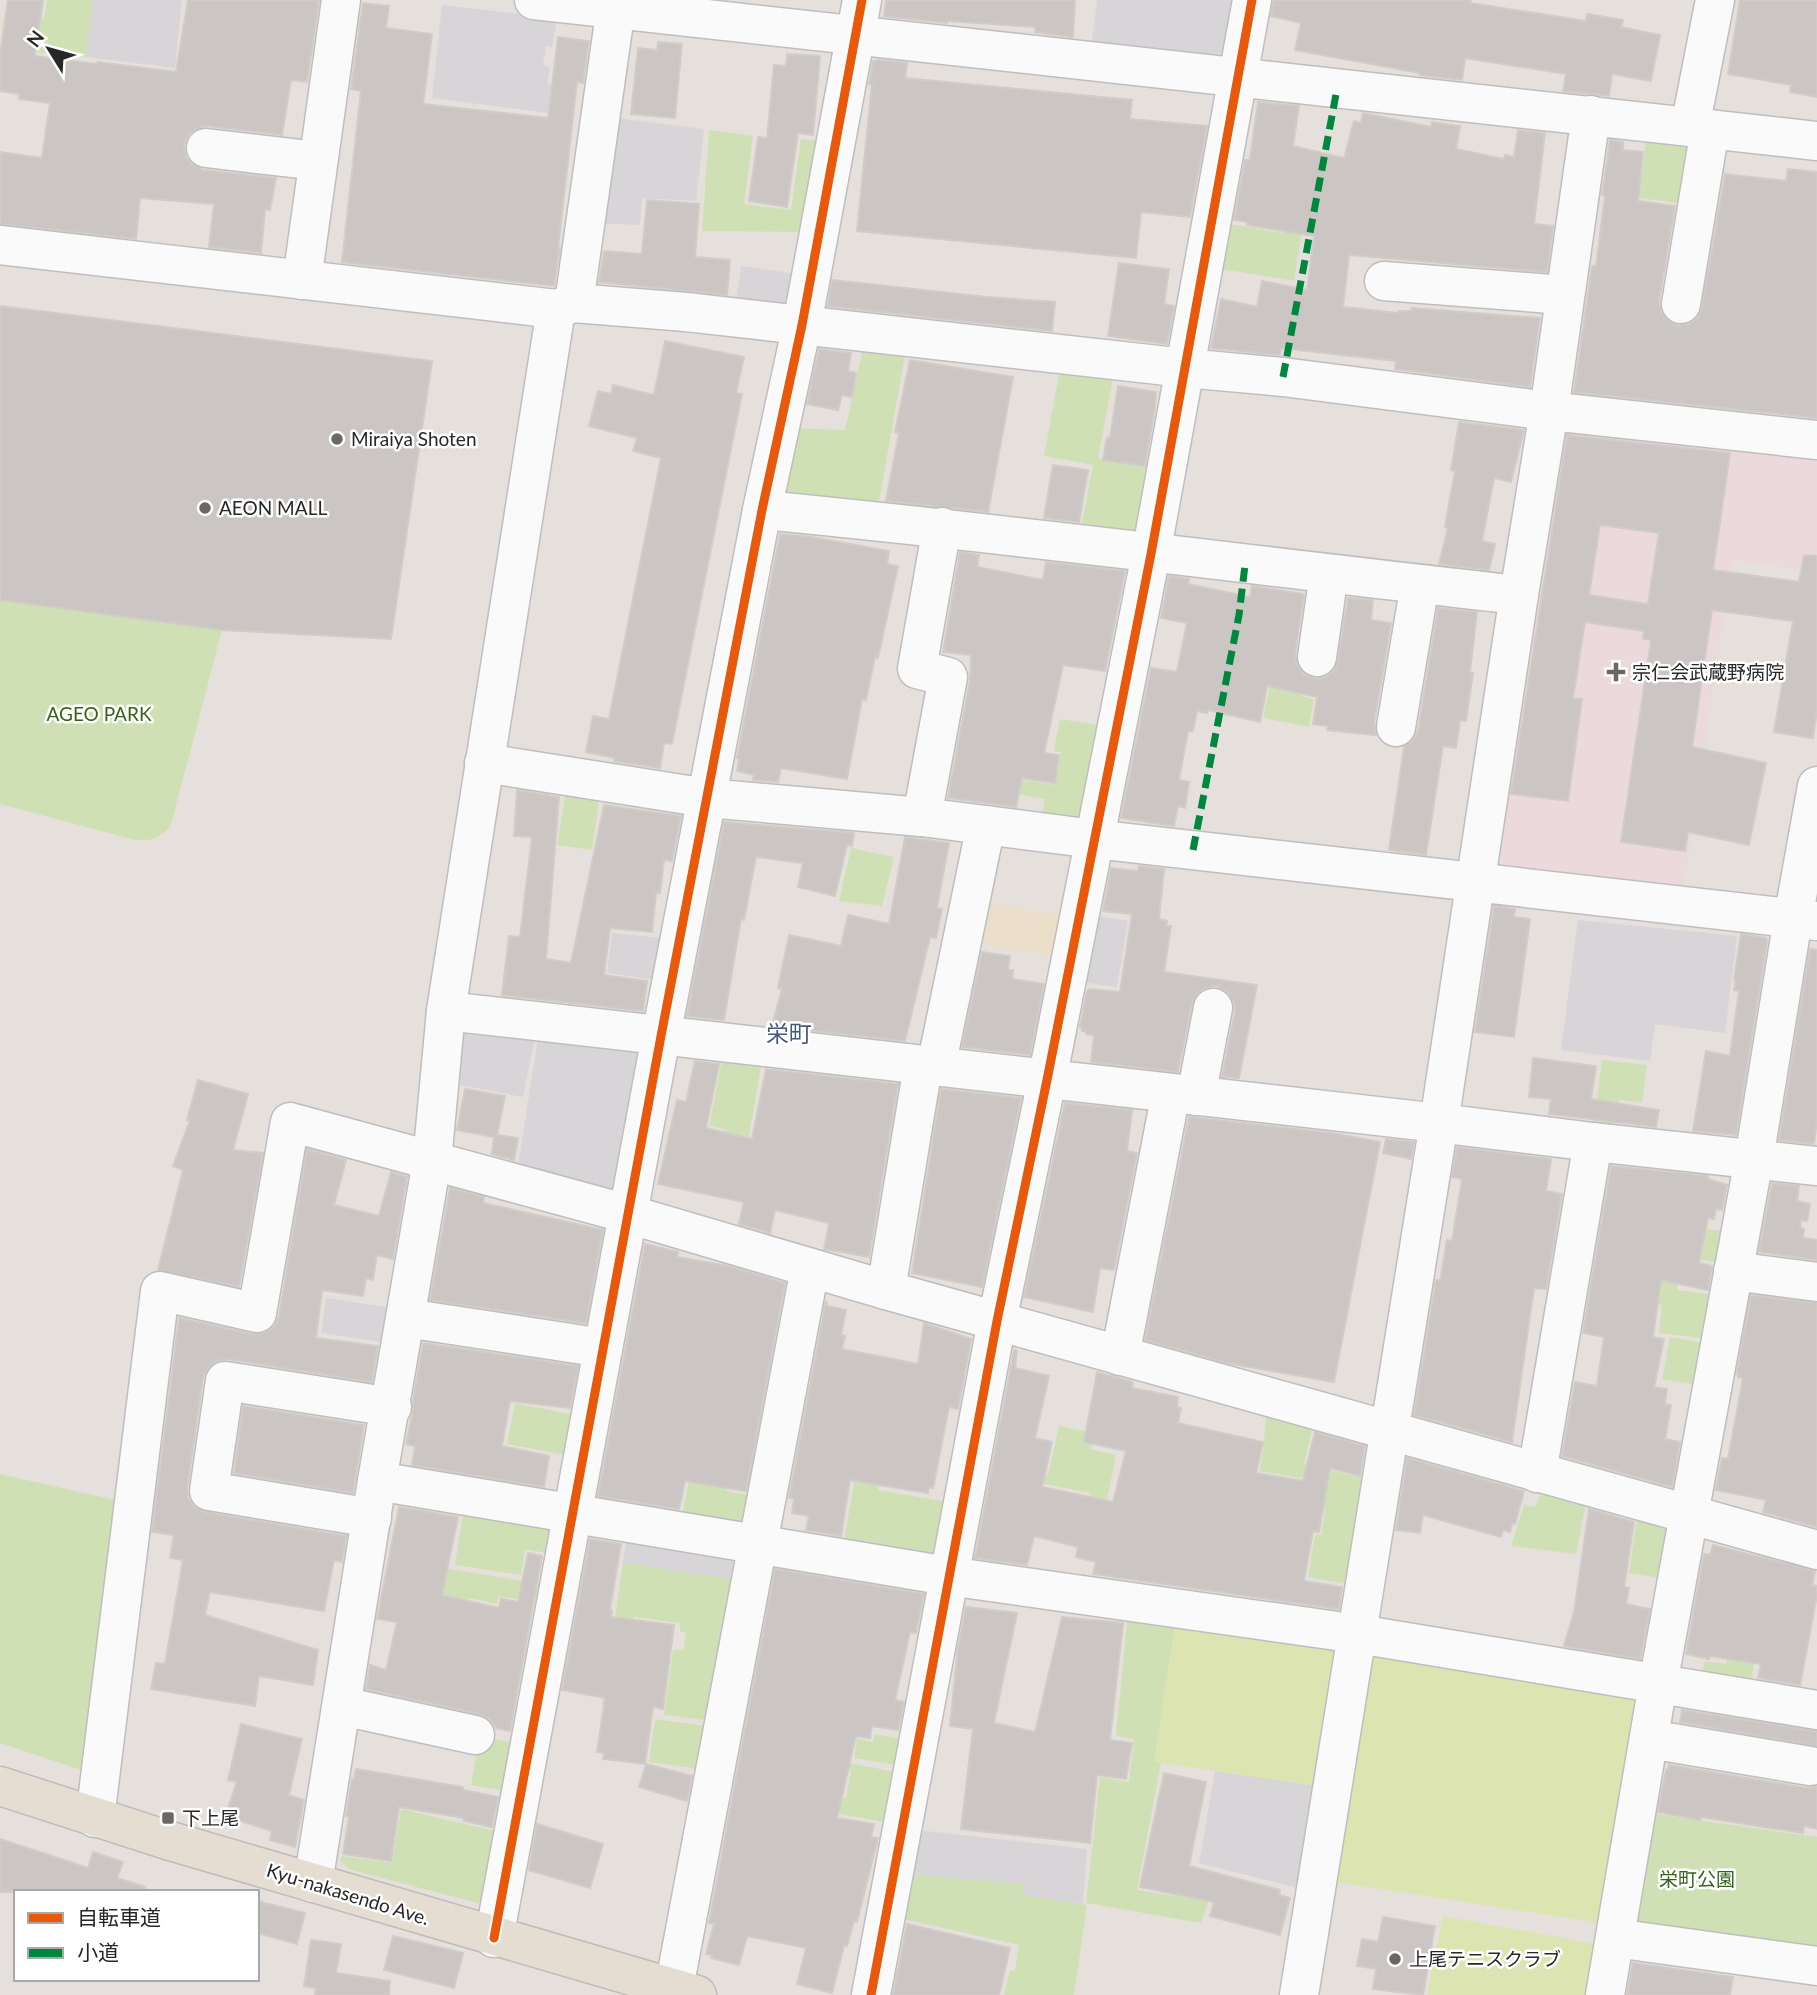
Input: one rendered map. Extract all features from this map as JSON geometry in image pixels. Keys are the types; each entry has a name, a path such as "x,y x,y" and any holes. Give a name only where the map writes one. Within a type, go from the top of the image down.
{"main road":[{"name":"Kyu-nakasendo Ave.","path":"0,1786 95,1818 494,1938 686,1992"}],"street":[{"path":"302,280 341,0"},
{"path":"534,0 616,4 857,37 1817,141"},
{"path":"494,1938 628,1214 762,509 802,325 862,0"},
{"path":"871,1995 997,1321 1151,554 1252,0"},
{"path":"1681,304 1715,0"},
{"path":"313,1883 432,1161 446,1011 484,763 616,4"},
{"path":"1299,1995 1439,1123 1549,411 1591,115"},
{"path":"206,148 318,161"},
{"path":"0,245 302,280 565,306 802,325 1283,377 1549,411 1817,440"},
{"path":"1384,281 1564,295"},
{"path":"762,509 942,527 1151,554 1519,595"},
{"path":"922,817 948,677 917,669 942,527"},
{"path":"1318,657 1329,574"},
{"path":"1396,727 1420,584"},
{"path":"484,763 707,799 922,817 1805,920"},
{"path":"1605,1995 1648,1739 1733,1271 1805,920 1817,786"},
{"path":"886,1290 930,1066 986,825"},
{"path":"1120,1356 1183,1095 1213,1008"},
{"path":"446,1011 1817,1166"},
{"path":"95,1818 160,1291 257,1313 290,1122 628,1214 886,1290 1817,1550"},
{"path":"1537,1473 1593,1142"},
{"path":"686,1992 759,1544 810,1268"},
{"path":"1733,1271 1817,1282"},
{"path":"406,1318 603,1348"},
{"path":"391,1407 225,1381 209,1492 573,1513 948,1576 1358,1634 1817,1710"},
{"path":"342,1706 475,1735"},
{"path":"1648,1739 1810,1766"},
{"path":"1615,1938 1817,1966"}],"shaded area":[{"path":"92,0 182,0 175,68 86,57"},
{"path":"1097,0 1242,0 1233,44 1217,55 1092,42"},
{"path":"442,5 557,18 552,47 546,46 543,65 550,67 547,84 574,88 571,116 432,98"},
{"path":"608,117 704,129 696,201 642,198 640,225 596,223"},
{"path":"741,266 798,274 793,312 736,304"},
{"name":"宗仁会武蔵野病院","path":"1553,421 1817,452 1817,572 1732,560 1684,889 1502,872 1490,851"},
{"path":"1092,915 1128,921 1117,987 1081,982"},
{"path":"1578,920 1737,936 1725,1033 1655,1024 1650,1061 1561,1050"},
{"path":"612,933 671,939 663,981 607,973"},
{"path":"463,1025 536,1032 523,1097 455,1084"},
{"path":"539,1032 651,1043 622,1197 518,1166"},
{"path":"326,1298 393,1308 388,1343 321,1333"},
{"path":"626,1541 745,1560 742,1581 623,1563"},
{"path":"1215,1771 1319,1786 1306,1890 1199,1863"},
{"path":"917,1830 1087,1849 1083,1904 1022,1895 1024,1885 910,1874"}],"green space":[{"path":"47,0 92,0 86,57 0,49 4,15 44,19"},
{"path":"709,130 753,136 744,204 791,210 801,139 827,141 809,232 702,231"},
{"path":"1646,142 1696,149 1688,204 1638,198"},
{"path":"1291,194 1308,197 1294,281 1216,268 1223,223 1284,233"},
{"path":"863,347 905,355 878,507 779,502 791,428 845,430"},
{"path":"1061,364 1114,374 1098,458 1153,469 1139,545 1080,534 1093,465 1044,456"},
{"name":"AGEO PARK","path":"0,600 222,630 171,825 160,836 135,840 0,804"},
{"path":"1278,668 1307,673 1302,696 1314,699 1309,727 1263,718 1270,684"},
{"path":"1060,719 1102,726 1084,830 1041,822 1045,799 1010,793 1013,778 1055,785 1061,752 1054,751"},
{"path":"566,790 600,795 592,850 557,845"},
{"path":"851,848 894,857 882,906 839,901"},
{"path":"724,1049 763,1056 747,1147 722,1143 725,1129 709,1126"},
{"path":"1602,1060 1647,1065 1642,1102 1619,1100 1615,1125 1594,1122"},
{"path":"1656,1220 1727,1232 1722,1263 1683,1257 1677,1290 1715,1295 1709,1339 1659,1333 1662,1305 1641,1303 1642,1287 1671,1289 1640,1284"},
{"path":"1670,1337 1705,1343 1697,1385 1662,1379"},
{"path":"515,1403 579,1416 571,1456 507,1444"},
{"path":"1267,1414 1312,1429 1304,1464 1371,1480 1353,1585 1308,1577 1315,1534 1321,1535 1325,1509 1321,1508 1320,1482 1260,1471"},
{"path":"1059,1426 1094,1433 1091,1449 1116,1455 1100,1534 1083,1530 1091,1493 1039,1483 1041,1474 1048,1475"},
{"path":"0,1474 120,1501 90,1773 0,1743"},
{"path":"690,1475 727,1485 726,1491 754,1496 750,1514 739,1527 682,1517"},
{"path":"855,1478 879,1483 878,1490 948,1502 937,1563 843,1546"},
{"path":"1540,1494 1586,1503 1576,1554 1511,1546 1524,1505 1536,1507"},
{"path":"464,1509 558,1524 552,1554 525,1549 521,1575 455,1565"},
{"path":"1637,1517 1677,1524 1666,1579 1629,1573"},
{"path":"623,1563 742,1581 713,1721 664,1715 673,1650 684,1650 686,1633 680,1631 680,1623 634,1617 623,1706 602,1704"},
{"path":"440,1567 550,1586 548,1602 499,1597 497,1604 468,1598 462,1630 430,1626"},
{"path":"1128,1612 1176,1620 1154,1762 1161,1763 1137,1890 1175,1896 1181,1869 1217,1877 1201,1923 1086,1903 1100,1777 1129,1782 1134,1739 1116,1736"},
{"path":"1737,1612 1764,1617 1749,1688 1701,1678 1705,1661 1726,1664"},
{"path":"1176,1620 1340,1646 1319,1786 1154,1762"},
{"path":"1368,1656 1645,1691 1601,1923 1335,1882"},
{"path":"655,1719 713,1727 707,1770 649,1762"},
{"path":"875,1734 908,1740 904,1766 854,1758 857,1739 873,1742"},
{"path":"480,1737 521,1744 511,1792 471,1785"},
{"path":"849,1763 900,1773 890,1823 835,1813 838,1797 846,1798 851,1770 848,1769"},
{"path":"401,1809 499,1832 485,1905 348,1869 340,1861 342,1856 392,1863"},
{"name":"栄町公園","path":"1642,1812 1817,1837 1817,1955 1636,1930"},
{"path":"910,1874 1024,1884 1022,1895 1087,1905 1074,1995 1004,1995 1010,1970 1015,1971 1019,1945 903,1919"},
{"path":"1443,1916 1601,1945 1590,1995 1427,1995"}],"sand":[{"path":"981,902 1066,916 1059,957 974,943"}],"building":[{"path":"8,0 43,0 35,56 176,72 188,0 319,0 307,82 291,80 282,135 208,126 189,134 184,145 186,157 192,165 203,170 276,178 270,210 265,209 261,253 209,247 214,204 140,198 136,239 0,224 0,152 42,158 50,103 19,99 20,94 0,91 0,57"},
{"path":"886,0 1075,0 1073,37 1035,32 1035,27 947,23 884,16"},
{"path":"1273,0 1471,0 1470,3 1586,21 1587,14 1623,20 1621,27 1660,35 1651,81 1612,74 1609,96 1563,91 1566,74 1465,58 1462,80 1420,75 1295,50 1301,23 1271,16"},
{"path":"1740,0 1817,0 1817,97 1790,92 1791,85 1728,74"},
{"path":"363,3 389,6 386,28 432,34 423,104 548,118 558,37 589,41 583,83 577,82 554,286 342,262 361,91 351,89"},
{"path":"658,42 682,44 675,118 631,114 638,48 657,50"},
{"path":"787,54 820,56 813,135 798,133 787,207 749,201 758,137 767,138 774,65 786,66"},
{"path":"873,61 907,63 905,78 1132,100 1130,119 1207,126 1190,217 1141,212 1136,258 857,231 872,84 869,84"},
{"path":"1258,102 1299,106 1293,146 1344,158 1354,121 1361,123 1363,113 1431,127 1432,122 1460,126 1456,149 1504,159 1505,155 1514,157 1518,130 1545,133 1534,224 1553,226 1547,272 1349,255 1343,307 1399,313 1411,311 1412,308 1540,318 1530,387 1395,369 1396,361 1281,348 1280,355 1211,348 1221,299 1257,307 1262,281 1307,290 1314,236 1247,225 1248,222 1234,220 1245,160 1250,160"},
{"path":"1610,140 1623,142 1623,150 1643,152 1638,201 1675,206 1659,301 1661,312 1667,320 1678,326 1689,324 1697,318 1702,308 1725,174 1786,181 1788,169 1817,172 1817,418 1574,392 1592,266 1596,266"},
{"path":"647,200 699,204 695,257 730,260 727,295 599,282 604,251 642,254"},
{"path":"1119,263 1169,269 1164,304 1174,306 1167,344 1108,336"},
{"path":"832,280 1055,302 1052,331 828,306"},
{"name":"AEON MALL","path":"0,306 432,361 391,639 222,630 0,600"},
{"path":"665,341 744,357 736,393 742,394 672,744 664,743 660,768 614,761 615,758 586,752 593,716 609,719 661,458 633,451 637,438 589,426 598,391 611,394 613,385 654,395"},
{"path":"819,349 851,353 848,371 856,373 852,397 842,395 838,410 807,404"},
{"path":"910,360 1013,377 988,512 886,501 899,433 895,432"},
{"path":"1118,386 1156,392 1145,466 1103,460 1107,437 1110,438"},
{"path":"1459,422 1524,430 1511,482 1494,478 1482,541 1495,544 1489,570 1439,564 1448,528 1445,527 1455,471 1451,470"},
{"path":"1567,435 1730,453 1713,570 1799,582 1804,555 1817,556 1817,711 1813,738 1774,732 1793,621 1712,610 1692,747 1766,763 1749,845 1688,832 1685,851 1621,842 1651,640 1643,639 1644,631 1585,622 1573,698 1582,699 1568,801 1511,794","holes":["1600,525 1659,533 1648,604 1589,595"]},
{"path":"1053,465 1088,470 1079,522 1044,518"},
{"path":"780,534 889,551 887,564 898,566 878,658 875,657 866,700 862,699 847,779 781,768 778,782 753,780 754,775 737,771 737,758"},
{"path":"960,552 979,555 977,567 1043,580 1046,562 1125,571 1105,671 1063,665 1044,753 1059,755 1055,783 1022,778 1016,807 948,798 970,681 971,655 943,652"},
{"path":"1169,576 1189,579 1188,584 1250,597 1252,586 1304,594 1295,654 1303,674 1315,679 1326,677 1334,671 1348,598 1373,600 1371,620 1391,623 1374,723 1376,735 1327,730 1328,726 1313,724 1317,697 1267,686 1260,722 1208,710 1207,713 1197,711 1193,731 1188,731 1179,780 1189,782 1185,808 1178,806 1174,826 1121,818 1151,668 1177,672 1187,623 1161,618"},
{"path":"1438,608 1477,612 1470,672 1473,673 1466,721 1460,720 1456,748 1443,746 1426,855 1389,850 1404,747 1413,740 1418,731"},
{"path":"517,790 559,797 546,959 571,963 604,805 681,816 672,861 664,860 660,893 656,893 652,932 610,928 604,975 647,981 643,1011 502,995 509,936 520,937 532,837 514,836"},
{"path":"724,822 854,833 852,846 847,845 835,896 798,887 803,863 756,857 744,920 741,919 724,1020 687,1016"},
{"path":"905,837 949,843 937,908 942,909 936,938 930,937 905,1041 772,1026 782,989 778,988 789,935 841,946 848,915 889,924"},
{"path":"1139,866 1164,869 1159,919 1167,921 1166,926 1171,926 1164,972 1257,985 1239,1078 1222,1077 1235,1011 1234,1002 1228,992 1216,986 1197,993 1192,1003 1178,1072 1091,1062 1094,1035 1086,1034 1080,1027 1087,992 1089,989 1120,992 1132,914 1103,911 1111,868 1138,871"},
{"path":"1494,906 1515,909 1514,917 1530,919 1514,1037 1475,1032"},
{"path":"1741,934 1766,938 1767,942 1736,1135 1693,1131 1706,1051 1730,1056 1739,991 1734,990 1734,980"},
{"path":"1810,949 1817,950 1817,1120 1814,1144 1779,1140"},
{"path":"982,952 1010,956 1008,970 1013,970 1012,979 1044,984 1030,1055 962,1047"},
{"path":"1533,1058 1596,1066 1591,1099 1659,1110 1656,1127 1549,1114 1551,1099 1529,1097"},
{"path":"695,1061 719,1064 706,1128 752,1139 766,1069 898,1084 869,1257 824,1249 829,1223 775,1210 770,1233 739,1224 744,1202 658,1184 677,1100 686,1102"},
{"path":"198,1080 248,1094 233,1150 263,1153 239,1287 158,1270 183,1170 173,1166 190,1120 187,1120"},
{"path":"465,1089 505,1096 497,1135 518,1138 514,1160 492,1154 494,1137 457,1130"},
{"path":"941,1089 1021,1098 982,1287 912,1273"},
{"path":"1065,1103 1132,1110 1127,1151 1137,1153 1114,1270 1100,1268 1093,1312 1024,1297"},
{"path":"1189,1117 1332,1133 1380,1142 1334,1382 1227,1363 1145,1340"},
{"path":"1386,1139 1414,1142 1411,1159 1383,1153"},
{"path":"1457,1147 1551,1159 1546,1191 1562,1194 1546,1289 1534,1288 1512,1442 1414,1415 1436,1280 1440,1281 1447,1240 1452,1241 1462,1179 1452,1177"},
{"path":"307,1149 346,1160 334,1205 379,1216 391,1172 407,1177 393,1259 377,1255 373,1280 366,1278 363,1296 322,1290 316,1338 378,1346 372,1382 228,1359 216,1361 208,1368 203,1378 187,1489 188,1498 195,1508 205,1512 346,1536 342,1562 334,1560 324,1611 210,1592 205,1615 318,1650 313,1685 259,1676 255,1706 151,1689 156,1663 165,1664 183,1560 170,1558 174,1535 152,1532 179,1318 252,1334 264,1333 274,1327 279,1317"},
{"path":"1611,1166 1708,1176 1708,1179 1727,1185 1722,1210 1716,1209 1714,1219 1708,1218 1699,1263 1712,1266 1708,1290 1661,1280 1653,1337 1664,1339 1654,1387 1667,1389 1665,1404 1671,1405 1665,1439 1680,1442 1672,1487 1562,1456 1575,1382 1597,1386 1604,1337 1583,1333"},
{"path":"1772,1183 1799,1186 1797,1201 1810,1204 1807,1221 1801,1220 1800,1228 1804,1229 1803,1238 1817,1240 1817,1260 1759,1252"},
{"path":"450,1188 484,1197 483,1203 603,1230 586,1323 430,1300"},
{"path":"645,1244 678,1252 677,1257 728,1266 785,1283 746,1491 685,1481 679,1509 598,1496"},
{"path":"1751,1295 1817,1303 1817,1527 1763,1512 1766,1500 1716,1490 1722,1458 1728,1459 1743,1378 1738,1377 1737,1372"},
{"path":"826,1301 827,1306 846,1310 841,1335 845,1336 842,1349 918,1364 924,1323 971,1339 958,1409 949,1407 933,1488 929,1487 928,1493 850,1480 841,1536 806,1530 809,1516 792,1513 794,1498 789,1498"},
{"path":"423,1343 578,1366 570,1408 510,1401 502,1446 549,1456 544,1487 412,1465 415,1446 406,1444"},
{"path":"1014,1350 1017,1351 1015,1368 1049,1376 1035,1438 1052,1442 1042,1487 1113,1502 1126,1451 1084,1442 1097,1372 1133,1382 1132,1388 1178,1397 1177,1407 1181,1408 1178,1423 1263,1442 1256,1473 1303,1481 1315,1432 1365,1446 1360,1476 1330,1468 1319,1532 1313,1531 1304,1581 1342,1587 1339,1609 1093,1574 1096,1562 1076,1557 1078,1547 1034,1536 1027,1565 975,1558"},
{"path":"243,1406 364,1425 353,1493 234,1473"},
{"path":"1407,1458 1524,1491 1515,1524 1512,1523 1510,1532 1503,1530 1501,1537 1423,1515 1420,1533 1396,1530"},
{"path":"399,1507 458,1517 442,1595 499,1608 501,1599 518,1602 528,1553 542,1556 510,1731 496,1728 489,1718 480,1714 366,1689 370,1665 386,1670 397,1622 377,1619"},
{"path":"1589,1509 1634,1522 1624,1587 1629,1588 1626,1604 1650,1609 1640,1659 1564,1646 1574,1612"},
{"path":"590,1539 621,1544 611,1617 674,1625 663,1709 653,1707 645,1764 603,1759 604,1753 597,1752 605,1698 562,1690"},
{"path":"1713,1545 1815,1571 1812,1585 1817,1586 1817,1595 1800,1685 1758,1678 1761,1664 1686,1654 1704,1554 1710,1555"},
{"path":"775,1569 924,1594 916,1633 910,1632 895,1700 904,1702 898,1730 872,1726 870,1738 856,1736 837,1818 874,1824 871,1837 878,1838 857,1922 854,1921 847,1946 844,1946 832,1993 797,1984 806,1948 747,1936 739,1965 711,1958 712,1955 706,1954 714,1924 709,1923"},
{"path":"966,1607 1017,1613 994,1723 1035,1732 1062,1617 1123,1623 1110,1740 1132,1743 1126,1779 1097,1775 1090,1843 961,1829 973,1729 950,1726 958,1648"},
{"path":"1682,1710 1817,1731 1817,1746 1680,1722"},
{"path":"241,1724 302,1739 289,1795 304,1800 295,1847 270,1840 272,1831 225,1816 237,1782 228,1780"},
{"path":"646,1764 692,1776 687,1801 639,1787"},
{"path":"1669,1765 1806,1788 1817,1787 1817,1829 1804,1826 1803,1833 1658,1812"},
{"path":"356,1769 463,1787 463,1790 498,1797 492,1827 464,1821 464,1818 399,1807 391,1861 343,1854 349,1817 346,1816"},
{"path":"1164,1773 1206,1782 1189,1866 1280,1890 1279,1895 1290,1898 1280,1935 1210,1916 1214,1902 1140,1887"},
{"path":"537,1824 603,1844 590,1888 529,1870"},
{"path":"0,1839 88,1868 93,1852 123,1862 117,1878 145,1887 144,1890 0,1892"},
{"path":"259,1902 305,1913 297,1944 259,1934"},
{"path":"1383,1917 1435,1926 1423,1995 1373,1989 1376,1969 1357,1966 1362,1939 1378,1942"},
{"path":"907,1924 1010,1948 999,1995 893,1995"},
{"path":"393,1936 463,1953 454,1988 384,1970"},
{"path":"311,1940 341,1944 336,1973 390,1981 389,1995 315,1995 316,1988 304,1986"},
{"path":"1633,1963 1733,1977 1730,1995 1627,1995"}],"marked path":[{"path":"1283,377 1337,89"},
{"path":"1193,850 1239,615 1245,565"}],"cycle path":[{"path":"494,1938 661,1036 762,510 802,325 862,0"},
{"path":"871,1995 997,1321 1151,554 1252,0"}],"place":[{"name":"Miraiya Shoten","path":"337,439"},
{"name":"AEON MALL","path":"205,508"},
{"name":"宗仁会武蔵野病院","path":"1616,672"},
{"name":"下上尾","path":"168,1818"},
{"name":"上尾テニスクラブ","path":"1395,1959"}],"district":[{"name":"栄町","path":"789,1034"}]}
